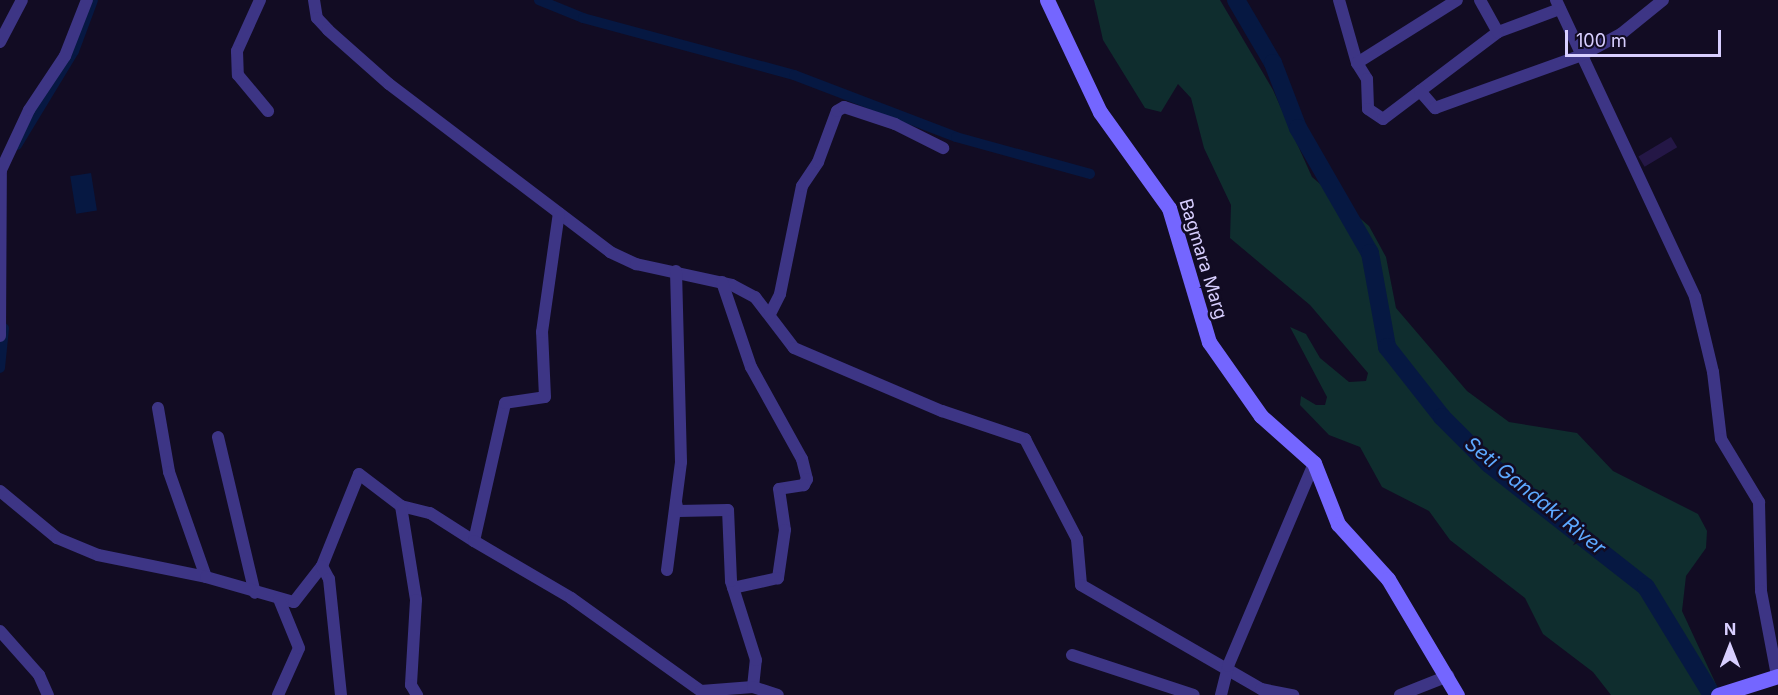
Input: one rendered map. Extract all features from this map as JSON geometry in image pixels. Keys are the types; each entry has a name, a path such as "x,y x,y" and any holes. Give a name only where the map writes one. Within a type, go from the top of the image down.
{"main road":[{"name":"Bagmara Marg","path":"1047,0 1100,112 1165,200 1209,342 1261,416 1314,463 1338,524 1388,579 1448,676 1457,695"},
{"path":"1720,694 1777,676"}],"street":[{"path":"0,42 22,0"},
{"path":"0,336 2,160 29,110 65,56 87,0"},
{"path":"260,0 237,51 237,75 268,111"},
{"path":"314,0 317,18 389,84 609,252 636,264 722,282 755,297 794,348 942,411 1025,439 1077,539 1081,585 1228,666 1261,689 1293,695"},
{"path":"1339,0 1357,63 1367,79 1368,109 1383,119 1498,32 1558,4 1695,297 1713,372 1721,439 1759,502 1761,591 1777,676"},
{"path":"1357,63 1457,0"},
{"path":"1480,0 1498,32"},
{"path":"1420,91 1434,108 1582,55 1621,34 1663,0"},
{"path":"770,314 780,294 802,186 818,162 837,111 844,107 895,124 943,148"},
{"path":"474,541 505,404 545,398 542,332 559,213"},
{"path":"667,570 676,502 681,420 676,271"},
{"path":"722,282 725,304 747,345 751,367 802,459 807,479 804,485 779,489 785,530 778,578 733,588"},
{"path":"158,408 169,472 206,577"},
{"path":"218,437 255,593"},
{"path":"1221,695 1228,666 1314,463"},
{"path":"0,491 68,543 98,555 206,577 255,593 294,602 322,566 359,474 401,506 430,513 571,598 701,691 753,687 778,695"},
{"path":"676,502 678,512 728,510 733,588 756,660 753,687"},
{"path":"401,506 416,600 411,685 417,695"},
{"path":"322,566 329,579 341,695"},
{"path":"278,695 299,648 279,598"},
{"path":"0,631 39,675 48,695"},
{"path":"1072,655 1194,695"},
{"path":"1400,695 1448,676"}],"green space":[{"path":"1094,0 1220,0 1273,90 1312,177 1369,226 1386,257 1396,308 1467,391 1509,422 1577,433 1613,471 1698,514 1707,531 1706,548 1686,576 1682,611 1721,695 1611,695 1593,672 1543,634 1525,598 1450,540 1429,511 1382,487 1360,447 1329,435 1300,405 1301,396 1316,405 1325,405 1327,397 1290,327 1306,334 1320,358 1349,382 1366,381 1368,373 1310,305 1230,238 1231,205 1204,148 1191,98 1178,84 1161,112 1145,108 1103,40"}],"water":[{"path":"91,173 97,211 76,214 70,176"}],"building":[{"path":"1671,137 1677,147 1645,167 1638,157"}],"waterway":[{"path":"17,145 74,51 93,0"},
{"path":"539,0 583,18 794,75 956,137 1090,174"},
{"name":"Seti Gandaki River","path":"1236,0 1273,63 1298,128 1370,253 1387,347 1442,417 1489,464 1646,587 1712,695"},
{"path":"0,368 4,328"}]}
